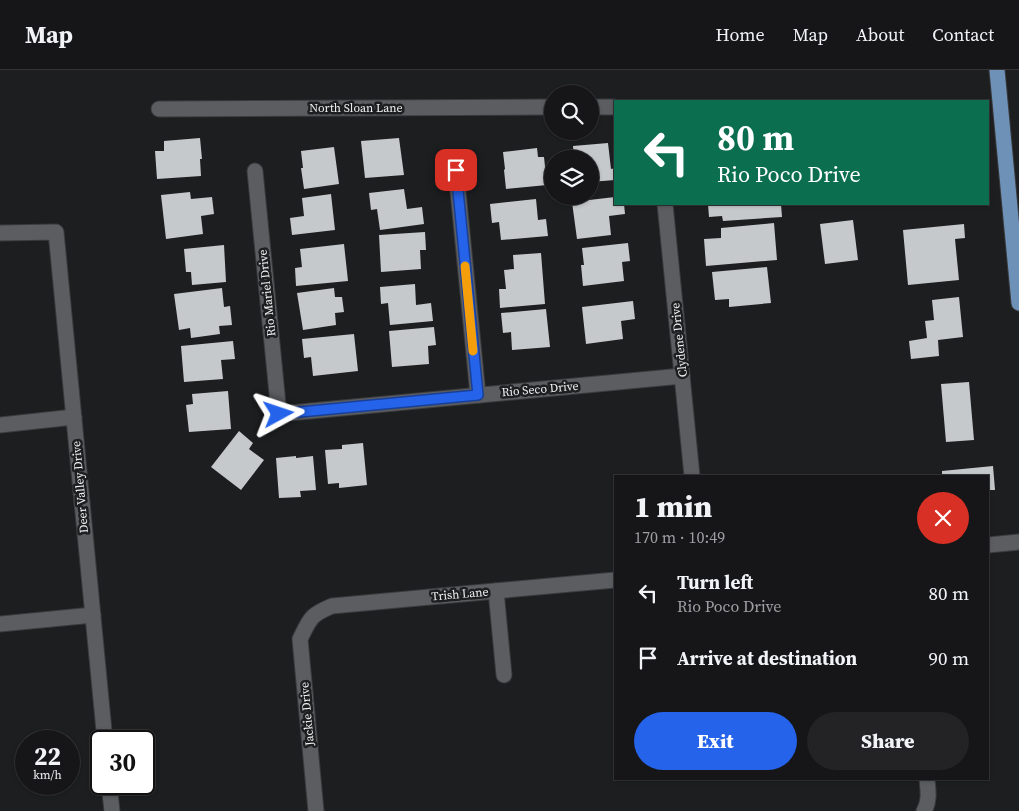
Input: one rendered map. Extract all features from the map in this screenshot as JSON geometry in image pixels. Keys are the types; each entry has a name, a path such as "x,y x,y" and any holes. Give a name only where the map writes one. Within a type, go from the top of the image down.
{"main road":[{"path":"997,70 1019,303"}],"street":[{"name":"North Sloan Lane","path":"159,110 544,107"},
{"path":"599,107 614,107"},
{"path":"456,170 478,395"},
{"name":"Rio Mariel Drive","path":"255,171 279,414"},
{"name":"Clydene Drive","path":"666,205 692,475"},
{"name":"Deer Valley Drive","path":"0,233 56,232 104,730"},
{"name":"Rio Seco Drive","path":"279,414 682,376"},
{"path":"0,425 74,418"},
{"path":"989,545 1019,542"},
{"name":"Trish Lane","path":"310,620 318,612 332,606 614,580"},
{"path":"496,591 504,675"},
{"path":"0,624 93,615"},
{"name":"Jackie Drive","path":"310,620 300,639 316,811"},
{"path":"924,811 929,795 927,780"},
{"path":"110,795 112,811"}],"building":[{"path":"200,138 201,176 157,179 155,151 164,151 164,141"},
{"path":"399,138 404,175 365,178 361,141"},
{"path":"608,143 611,169 614,168 614,180 599,181 599,150 573,150 573,146"},
{"path":"334,147 339,184 304,189 301,151"},
{"path":"537,148 538,157 544,157 544,185 506,189 503,152"},
{"path":"404,189 407,209 422,207 424,224 380,230 377,209 371,210 369,193"},
{"path":"190,192 191,199 212,197 214,214 201,216 203,234 166,239 161,195"},
{"path":"331,194 335,230 292,235 290,218 304,216 302,198"},
{"path":"614,197 614,205 624,205 625,214 609,216 611,235 577,239 572,205 599,205 599,199"},
{"path":"536,199 538,220 546,219 548,236 501,240 499,222 492,223 490,204"},
{"path":"708,205 781,205 782,217 723,221 722,216 709,217"},
{"path":"853,220 858,260 825,264 820,224"},
{"path":"774,223 777,260 706,266 704,239 721,238 721,228"},
{"path":"964,224 965,238 955,239 959,280 908,285 903,230"},
{"path":"425,232 426,250 420,250 421,269 381,272 379,235"},
{"path":"628,243 630,261 622,262 624,281 583,286 581,265 584,265 582,248"},
{"path":"344,244 348,281 296,286 295,268 302,267 300,249"},
{"path":"224,245 226,282 192,285 191,272 186,272 184,249"},
{"path":"541,253 545,304 500,308 499,289 506,289 504,270 514,269 513,255"},
{"path":"767,267 771,303 729,307 729,299 715,300 712,272"},
{"path":"415,284 416,305 431,303 433,321 390,325 388,303 381,304 380,287"},
{"path":"222,288 224,307 230,306 232,325 219,326 220,334 191,338 190,328 179,330 174,294"},
{"path":"334,288 335,297 342,297 344,312 335,313 336,325 303,330 297,293"},
{"path":"959,297 963,337 938,340 939,356 911,359 909,341 927,338 925,321 934,320 932,300"},
{"path":"633,301 635,319 621,321 623,339 586,344 582,307"},
{"path":"546,309 550,347 512,350 511,332 503,333 501,313"},
{"path":"434,327 436,345 428,346 429,364 392,367 389,331"},
{"path":"354,334 358,371 313,376 311,357 304,358 302,339"},
{"path":"233,341 235,359 221,360 223,379 184,382 181,346"},
{"path":"969,382 974,440 946,442 941,384"},
{"path":"228,391 231,429 189,432 186,405 193,404 192,394"},
{"path":"239,431 253,443 249,449 264,460 241,490 211,467"},
{"path":"363,443 367,485 339,488 339,483 328,484 325,450 342,449 342,445"},
{"path":"296,456 296,458 313,456 316,490 300,491 301,497 279,498 276,458"},
{"path":"993,466 995,490 989,490 989,475 942,475 942,471"}],"slow traffic":[{"path":"465,266 473,351"}],"route":[{"path":"279,414 478,395 456,170"}]}
